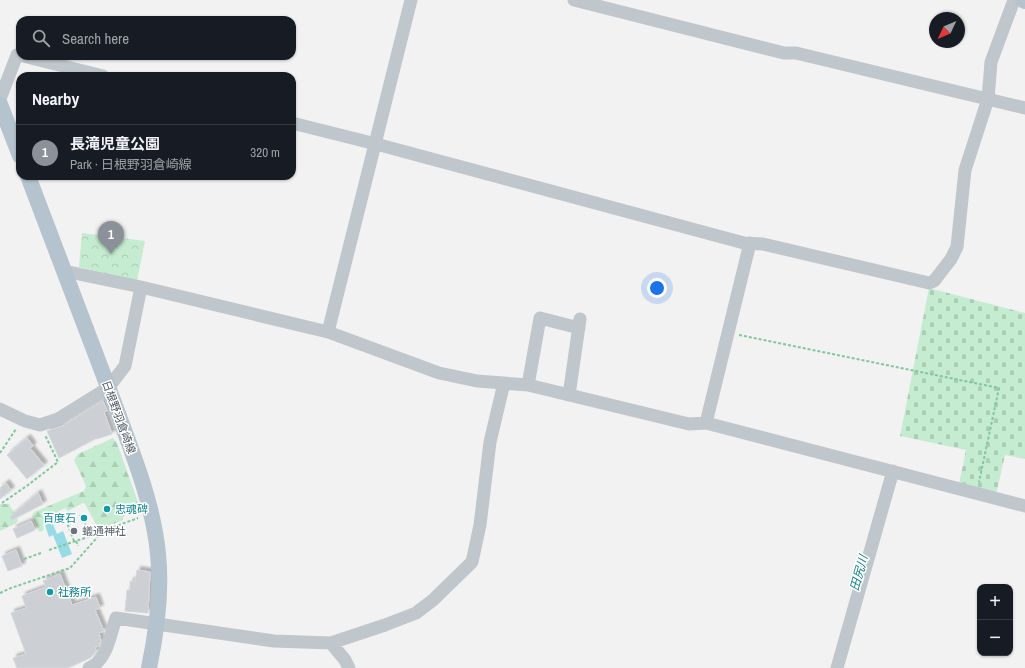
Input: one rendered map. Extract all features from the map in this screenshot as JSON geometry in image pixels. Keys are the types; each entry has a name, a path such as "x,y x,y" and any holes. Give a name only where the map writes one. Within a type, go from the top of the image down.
{"main road":[{"path":"0,104 16,146"},
{"name":"日根野羽倉崎線","path":"30,180 136,464 151,514 158,553 159,580 157,624 149,668"}],"street":[{"path":"328,332 412,0"},
{"path":"574,0 784,53 796,53 1025,108"},
{"path":"296,124 376,144 744,243 763,244 929,283 934,281 951,259 957,247 965,170 988,99 991,62 1014,0"},
{"path":"0,99 16,58"},
{"path":"37,60 87,72"},
{"path":"706,423 750,243"},
{"path":"64,271 141,287 328,332 439,373 477,381 528,385 689,424 706,423 1025,506"},
{"path":"0,409 22,420 41,425 58,419 108,388 125,366 141,287"},
{"path":"528,385 540,318 579,323 569,395"},
{"path":"89,668 99,661 104,653 116,618 274,640 331,643 416,613 434,600 472,562 480,525 490,442 504,383"},
{"path":"837,668 893,471"},
{"path":"331,643 345,660 349,668"}],"path":[{"path":"728,333 999,388 977,493"},
{"path":"0,453 22,420"},
{"path":"2,503 58,462 41,425"},
{"path":"49,550 151,514"},
{"path":"80,515 91,536"},
{"path":"64,517 78,546"},
{"path":"0,593 70,568 103,531"},
{"path":"24,559 41,553"}],"green space":[{"path":"82,233 145,241 137,281 79,267"},
{"path":"929,288 1025,313 1025,459 1005,455 996,495 959,484 966,450 900,436"},
{"path":"113,438 117,443 139,505 126,512 123,520 101,529 98,528 85,504 83,503 68,511 65,508 59,511 57,518 44,523 44,530 40,532 32,516 34,512 84,491 86,486 74,460 78,454"},
{"path":"0,504 9,504 18,521 0,531"}],"water":[{"path":"52,522 57,534 63,531 72,554 62,558 53,535 49,537 45,525"}],"building":[{"path":"103,401 107,411 104,412 112,434 97,438 59,458 47,431 62,426"},
{"path":"27,438 33,446 30,448 44,465 27,479 7,455"},
{"path":"6,483 11,490 0,499 0,488"},
{"path":"38,493 43,504 12,520 10,517"},
{"path":"31,521 35,530 17,538 13,529"},
{"path":"16,550 22,566 8,571 2,556"},
{"path":"137,570 150,572 148,613 125,611 127,590 130,590 130,581 135,582"},
{"path":"60,574 72,605 96,597 100,608 95,610 104,631 99,633 101,641 99,646 95,647 96,651 90,658 68,668 17,668 13,658 26,654 11,613 26,608 22,596 46,587 43,581"}],"place":[{"name":"長滝児童公園","path":"111,254"},
{"name":"忠魂碑","path":"107,509"},
{"name":"百度石","path":"84,518"},
{"name":"蟻通神社","path":"74,531"},
{"name":"社務所","path":"50,592"}],"water label":[{"name":"田尻川","path":"859,573"}]}
